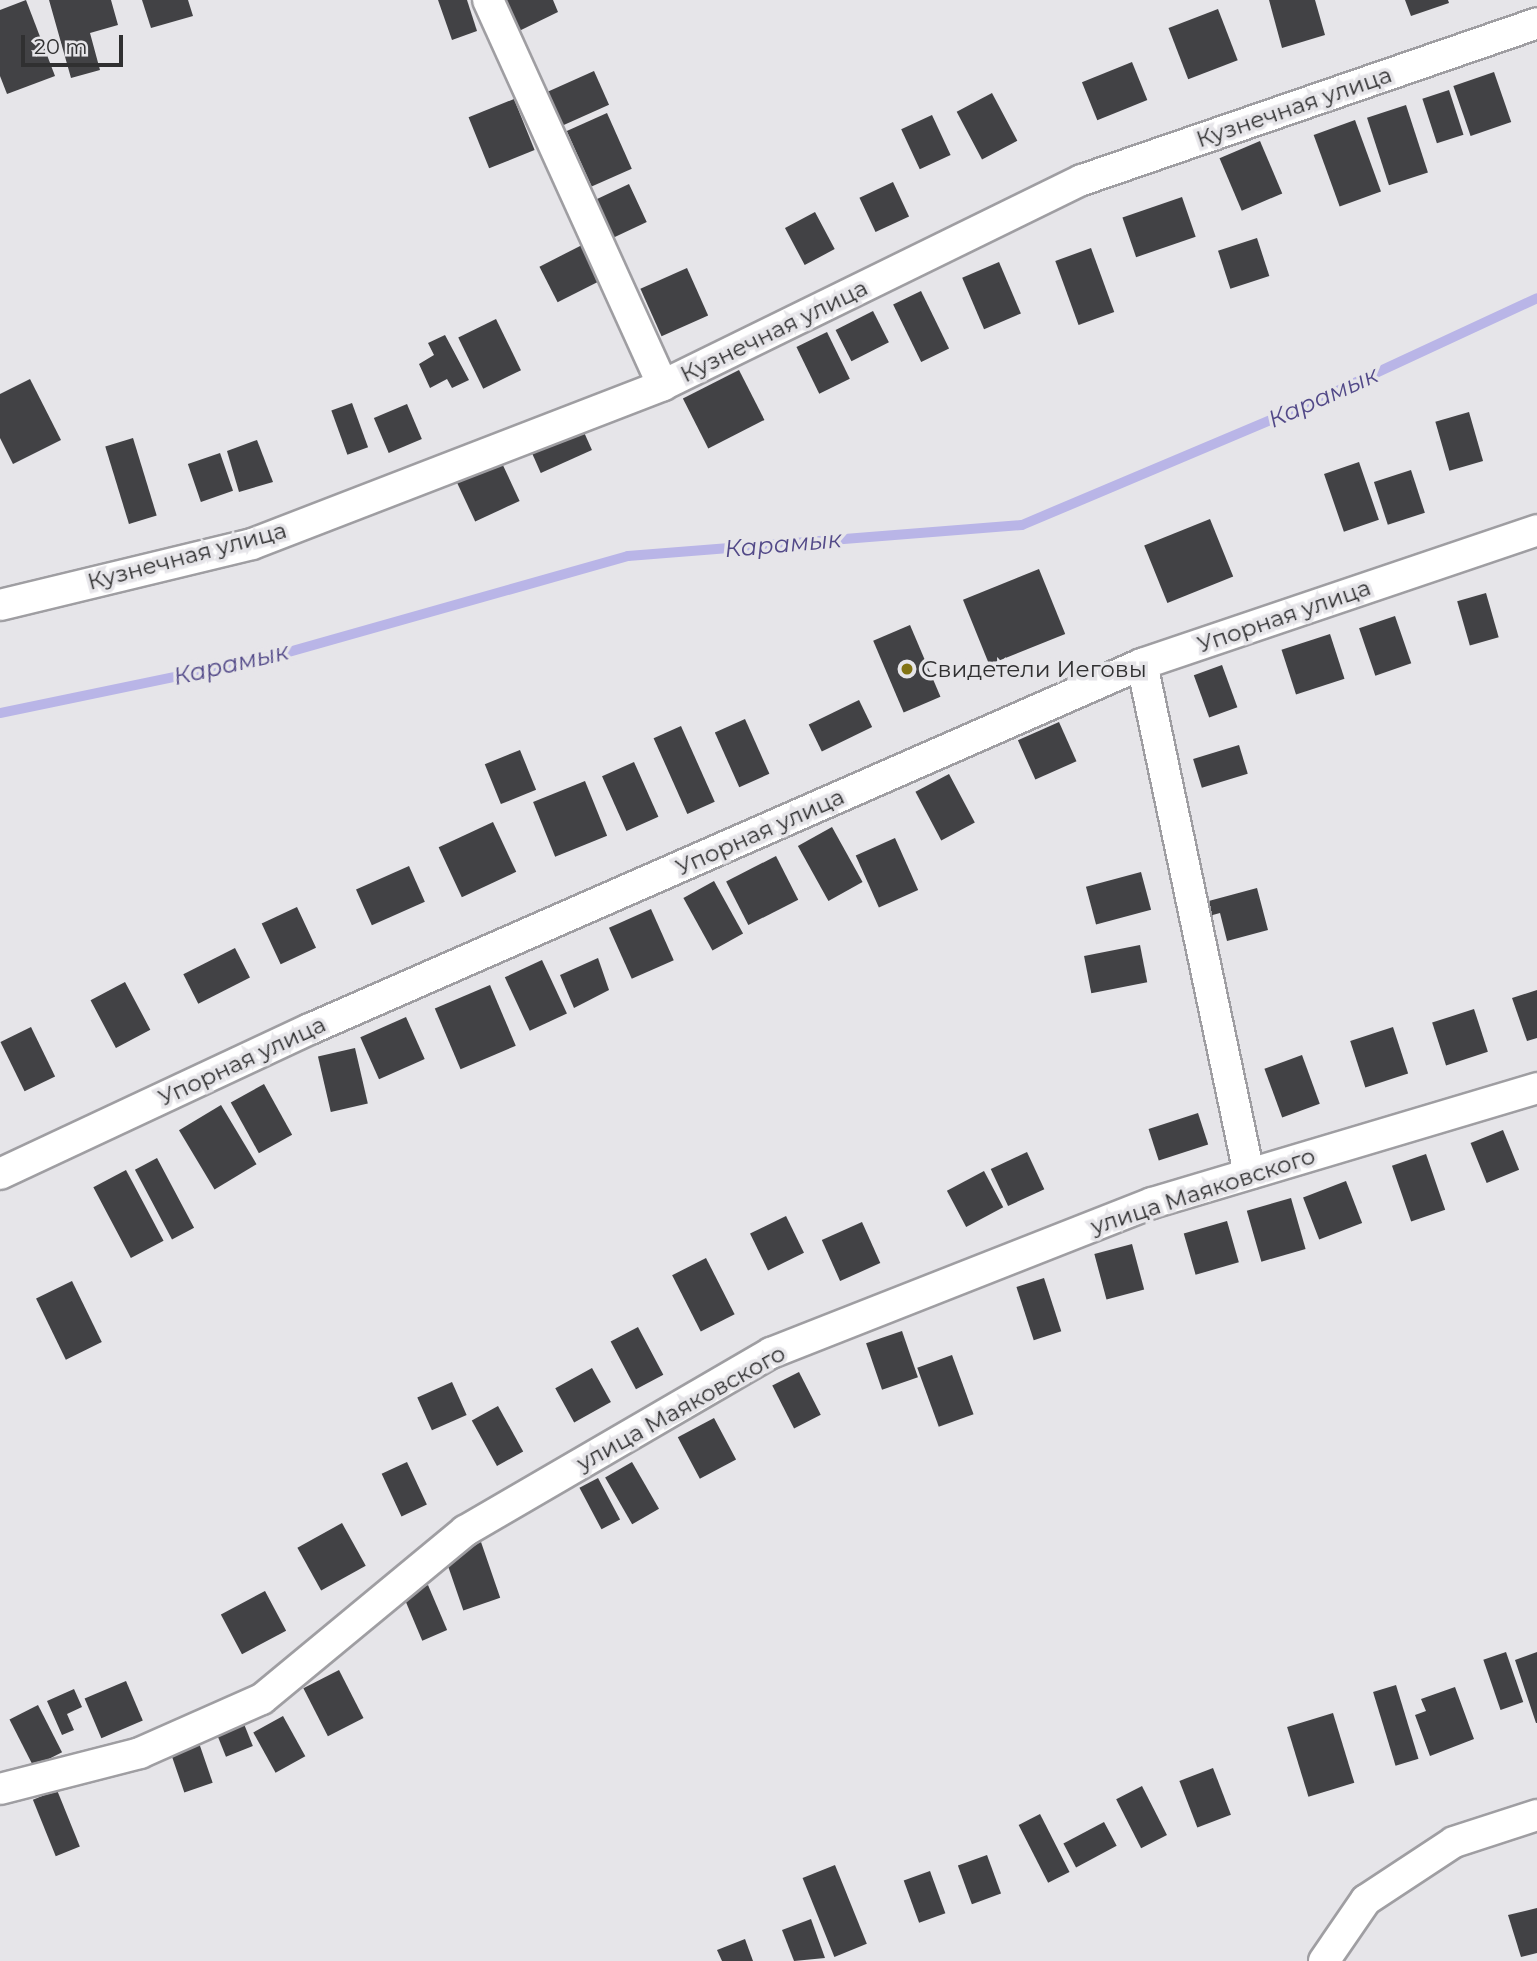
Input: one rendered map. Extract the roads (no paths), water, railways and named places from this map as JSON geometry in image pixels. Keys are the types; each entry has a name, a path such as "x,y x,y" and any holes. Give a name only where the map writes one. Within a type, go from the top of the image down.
{"street":[{"path":"488,0 663,385"},
{"name":"Кузнечная улица","path":"0,605 252,544 663,385 1082,180 1537,23"},
{"name":"Упорная улица","path":"0,1174 310,1029 1142,664 1537,530"},
{"path":"1142,664 1249,1174"},
{"name":"улица Маяковского","path":"0,1789 140,1753 262,1699 465,1531 771,1353 1152,1203 1537,1088"},
{"path":"1324,1961 1366,1900 1454,1842 1537,1815"}],"waterway":[{"name":"Карамык","path":"0,713 271,657 628,556 1022,525 1322,398 1537,298"}],"place":[{"name":"Свидетели Иеговы","path":"907,669"}]}
